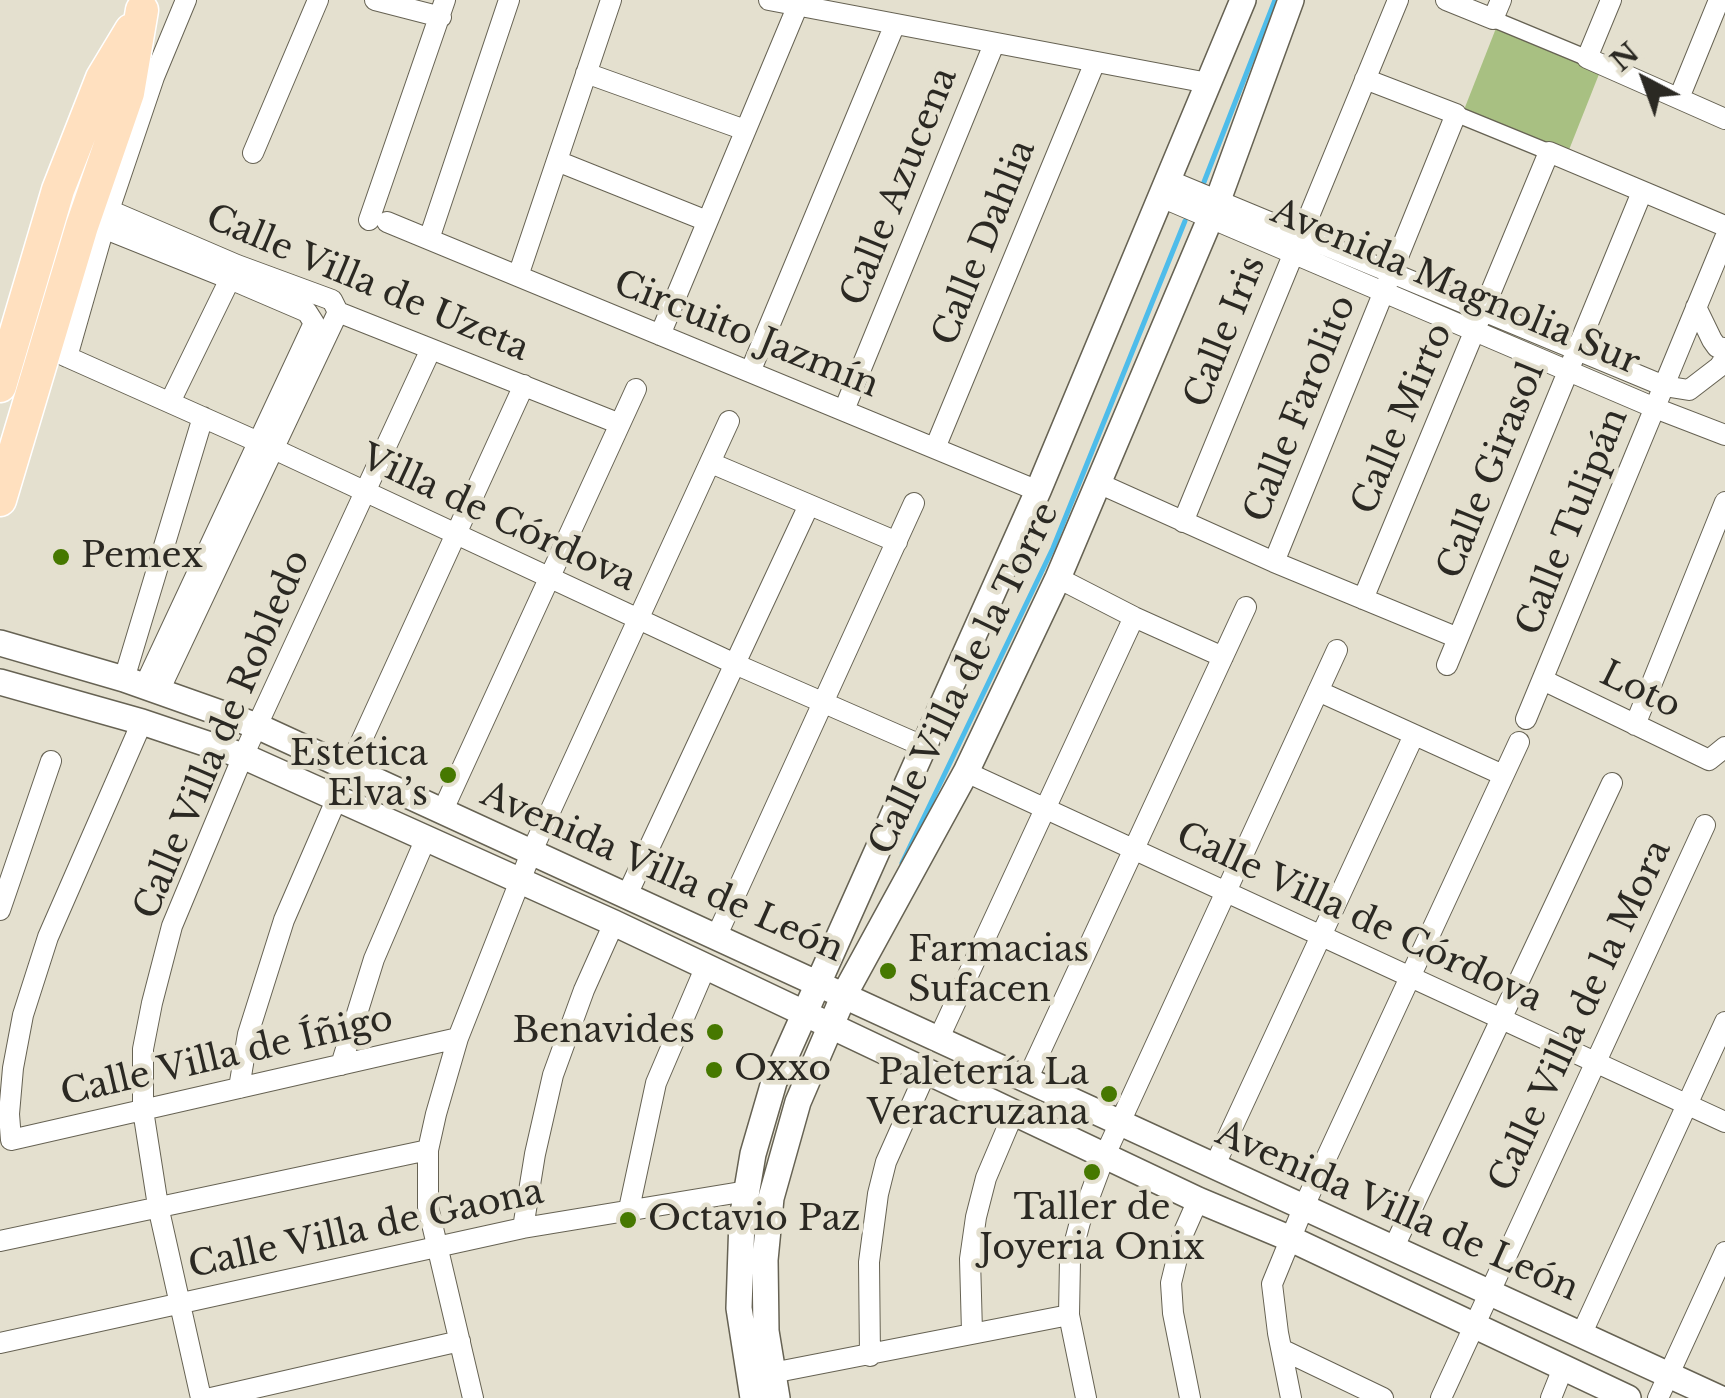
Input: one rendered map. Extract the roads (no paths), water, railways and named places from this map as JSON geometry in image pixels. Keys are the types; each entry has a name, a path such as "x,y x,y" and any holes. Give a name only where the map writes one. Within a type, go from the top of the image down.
{"main road":[{"path":"0,500 56,352 128,93 145,5"},
{"path":"0,386 58,190 102,78 145,5"},
{"path":"36,262 60,224 96,210"}],"street":[{"path":"96,210 186,0"},
{"path":"253,153 318,0"},
{"path":"376,0 443,8"},
{"path":"429,240 509,0"},
{"path":"518,276 611,0"},
{"path":"769,0 1208,84"},
{"name":"Calle Villa de la Torre","path":"753,1398 739,1308 742,1219 753,1154 774,1082 1038,491 1243,0"},
{"name":"Calle Villa de la Torre","path":"774,1386 766,1331 765,1260 771,1198 798,1102 844,995 966,772 1058,578 1214,209 1291,0"},
{"name":"Calle Iris","path":"1183,522 1398,0"},
{"path":"1446,0 1497,9 1587,58 1725,119"},
{"path":"1587,58 1610,0"},
{"path":"1679,98 1719,0"},
{"path":"660,335 798,5"},
{"name":"Circuito Jazmín","path":"443,8 378,221 1038,491"},
{"path":"750,372 896,24"},
{"name":"Calle Azucena","path":"844,410 994,44"},
{"name":"Calle Dahlia","path":"936,448 1094,62"},
{"path":"586,73 745,130"},
{"path":"1366,79 1725,226"},
{"name":"Calle Farolito","path":"1274,562 1456,114"},
{"name":"Calle Mirto","path":"1363,599 1549,152"},
{"path":"557,161 707,221"},
{"name":"Avenida Magnolia Sur","path":"1165,188 1388,282 1484,311 1664,386"},
{"name":"Calle Girasol","path":"1447,665 1642,192"},
{"name":"Calle Villa de Uzeta","path":"96,210 312,317 314,323 267,446"},
{"name":"Calle Villa de Uzeta","path":"96,210 332,300 338,312 620,424"},
{"name":"Calle Tulipán","path":"1526,719 1725,238"},
{"path":"170,402 230,279"},
{"name":"Avenida Magnolia Sur","path":"1388,282 1476,331 1725,435"},
{"path":"1696,307 1712,340 1725,348"},
{"path":"142,686 338,312"},
{"name":"Calle Villa de Robledo","path":"201,1398 158,1206 143,1110 143,1049 172,926 243,756 431,349"},
{"name":"Villa de Córdova","path":"56,352 640,621 925,747"},
{"path":"1664,386 1689,390 1725,358"},
{"path":"350,768 524,385"},
{"path":"442,812 636,389"},
{"path":"142,686 203,418"},
{"path":"474,1398 436,1246 426,1188 428,1150 458,1038 520,880 729,422"},
{"path":"710,464 896,542"},
{"path":"1098,483 1458,638"},
{"path":"1635,725 1725,502"},
{"path":"717,935 914,503"},
{"path":"627,895 809,505"},
{"path":"1058,578 1223,657"},
{"path":"1026,1082 1246,606"},
{"path":"938,1040 1134,617"},
{"name":"Avenida Villa de León","path":"0,643 257,726 1719,1398"},
{"path":"1086,1398 1070,1316 1070,1260 1105,1155 1337,650"},
{"name":"Loto","path":"1543,680 1635,725 1717,754"},
{"name":"Avenida Villa de León","path":"0,682 142,722 243,756 614,923 1198,1200 1291,1239 1628,1398"},
{"path":"1318,691 1503,775"},
{"name":"Calle Villa de Íñigo","path":"142,722 48,937 23,1016 9,1114 11,1140 458,1038"},
{"path":"1214,1168 1414,735"},
{"path":"1292,1398 1271,1293 1304,1206 1518,742"},
{"path":"0,910 51,760"},
{"name":"Calle Villa de Córdova","path":"966,772 1725,1122"},
{"path":"1393,1249 1612,783"},
{"path":"239,1088 248,1034 284,920 337,798"},
{"name":"Calle Villa de la Mora","path":"1441,1398 1704,825"},
{"path":"340,1065 374,959 426,838"},
{"path":"523,1228 553,1075 614,923"},
{"path":"629,1209 656,1083 706,966"},
{"path":"1581,1334 1725,1022"},
{"path":"870,1356 869,1262 878,1194 886,1162 926,1070"},
{"path":"972,1332 970,1259 976,1217 986,1178 1014,1112"},
{"path":"0,1241 428,1150"},
{"name":"Calle Villa de Gaona","path":"0,1343 523,1228 747,1191"},
{"path":"1190,1398 1171,1283 1183,1234 1198,1200"},
{"path":"1658,1398 1725,1252"},
{"path":"774,1386 870,1356 972,1332 1070,1316"},
{"path":"211,1398 460,1341"},
{"path":"1282,1350 1383,1398"},
{"path":"1551,1398 1563,1368"}],"waterway":[{"path":"1204,182 1275,0"},
{"path":"902,863 1053,548 1185,221"}],"place":[{"name":"Pemex","path":"61,557"},
{"name":"Estética Elva’s","path":"448,775"},
{"name":"Farmacias Sufacen","path":"888,971"},
{"name":"Benavides","path":"715,1032"},
{"name":"Oxxo","path":"714,1070"},
{"name":"Paletería La Veracruzana","path":"1109,1094"},
{"name":"Taller de Joyeria Onix","path":"1092,1172"},
{"name":"Octavio Paz","path":"628,1220"}]}
